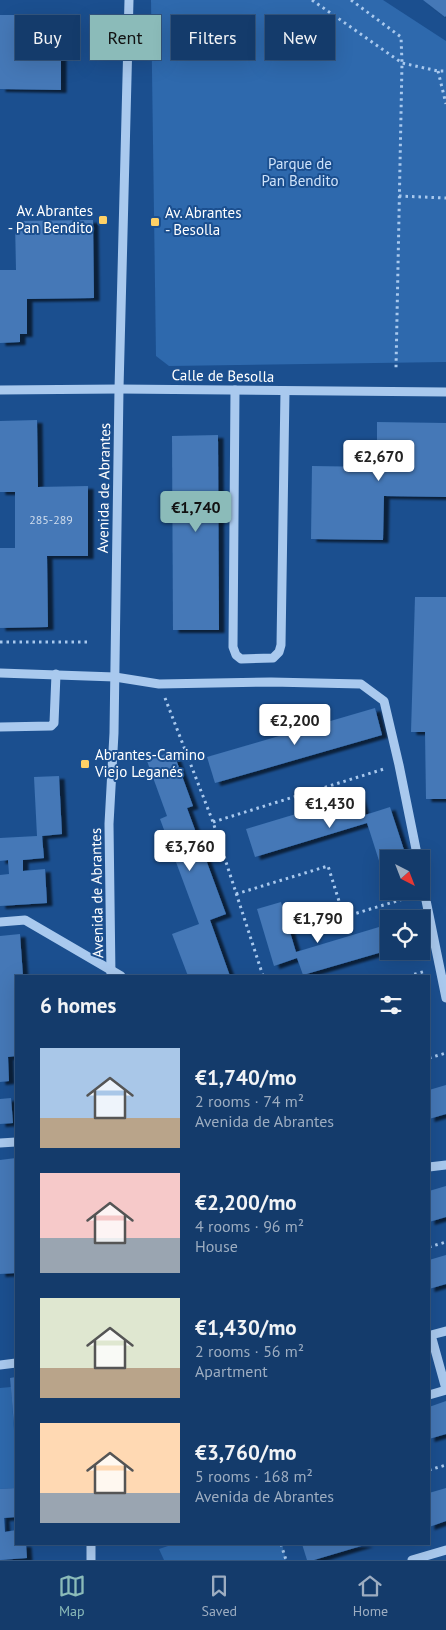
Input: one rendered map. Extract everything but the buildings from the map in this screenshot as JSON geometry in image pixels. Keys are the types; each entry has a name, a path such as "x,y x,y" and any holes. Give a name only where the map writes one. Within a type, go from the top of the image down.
{"street":[{"name":"Avenida de Abrantes","path":"111,973 109,824 113,761 119,389 129,0"},
{"name":"Calle de Besolla","path":"0,390 119,389 446,392"},
{"path":"235,390 233,647 236,655 241,659 273,658 279,652 281,645 285,391"},
{"path":"0,673 115,677 159,684 271,682 361,684 384,701 416,850"},
{"path":"0,727 51,726 54,723 56,674"},
{"path":"426,900 446,998"},
{"path":"0,922 25,920 111,973"},
{"path":"0,1143 15,1142"},
{"path":"430,1167 446,1165"},
{"path":"430,1395 446,1390 431,1335 446,1331"},
{"path":"0,1365 15,1363"},
{"path":"91,1545 91,1560"},
{"path":"412,1560 446,1550"}],"path":[{"path":"312,0 317,1 402,63 446,71"},
{"path":"352,0 401,37 396,368"},
{"path":"438,71 446,104"},
{"path":"399,196 446,198"},
{"path":"0,642 89,642"},
{"path":"159,684 213,822 263,975"},
{"path":"213,822 399,765"},
{"path":"236,894 328,866 344,917 401,900"},
{"path":"430,1058 446,1053"},
{"path":"430,1247 446,1242"},
{"path":"430,1470 446,1465"},
{"path":"281,1545 286,1560"}],"green space":[{"name":"Parque de Pan Bendito","path":"151,0 383,0 446,41 446,362 169,366 156,356 152,60 161,60 161,15 151,15"},
{"path":"11,1387 15,1444 15,1488 0,1489 0,1388"},
{"path":"171,1545 282,1545 286,1560 164,1560 159,1549"}],"place":[{"name":"Av. Abrantes - Pan Bendito","path":"103,220"},
{"name":"Av. Abrantes - Besolla","path":"155,222"},
{"name":"Abrantes-Camino Viejo Leganés","path":"85,764"}]}
